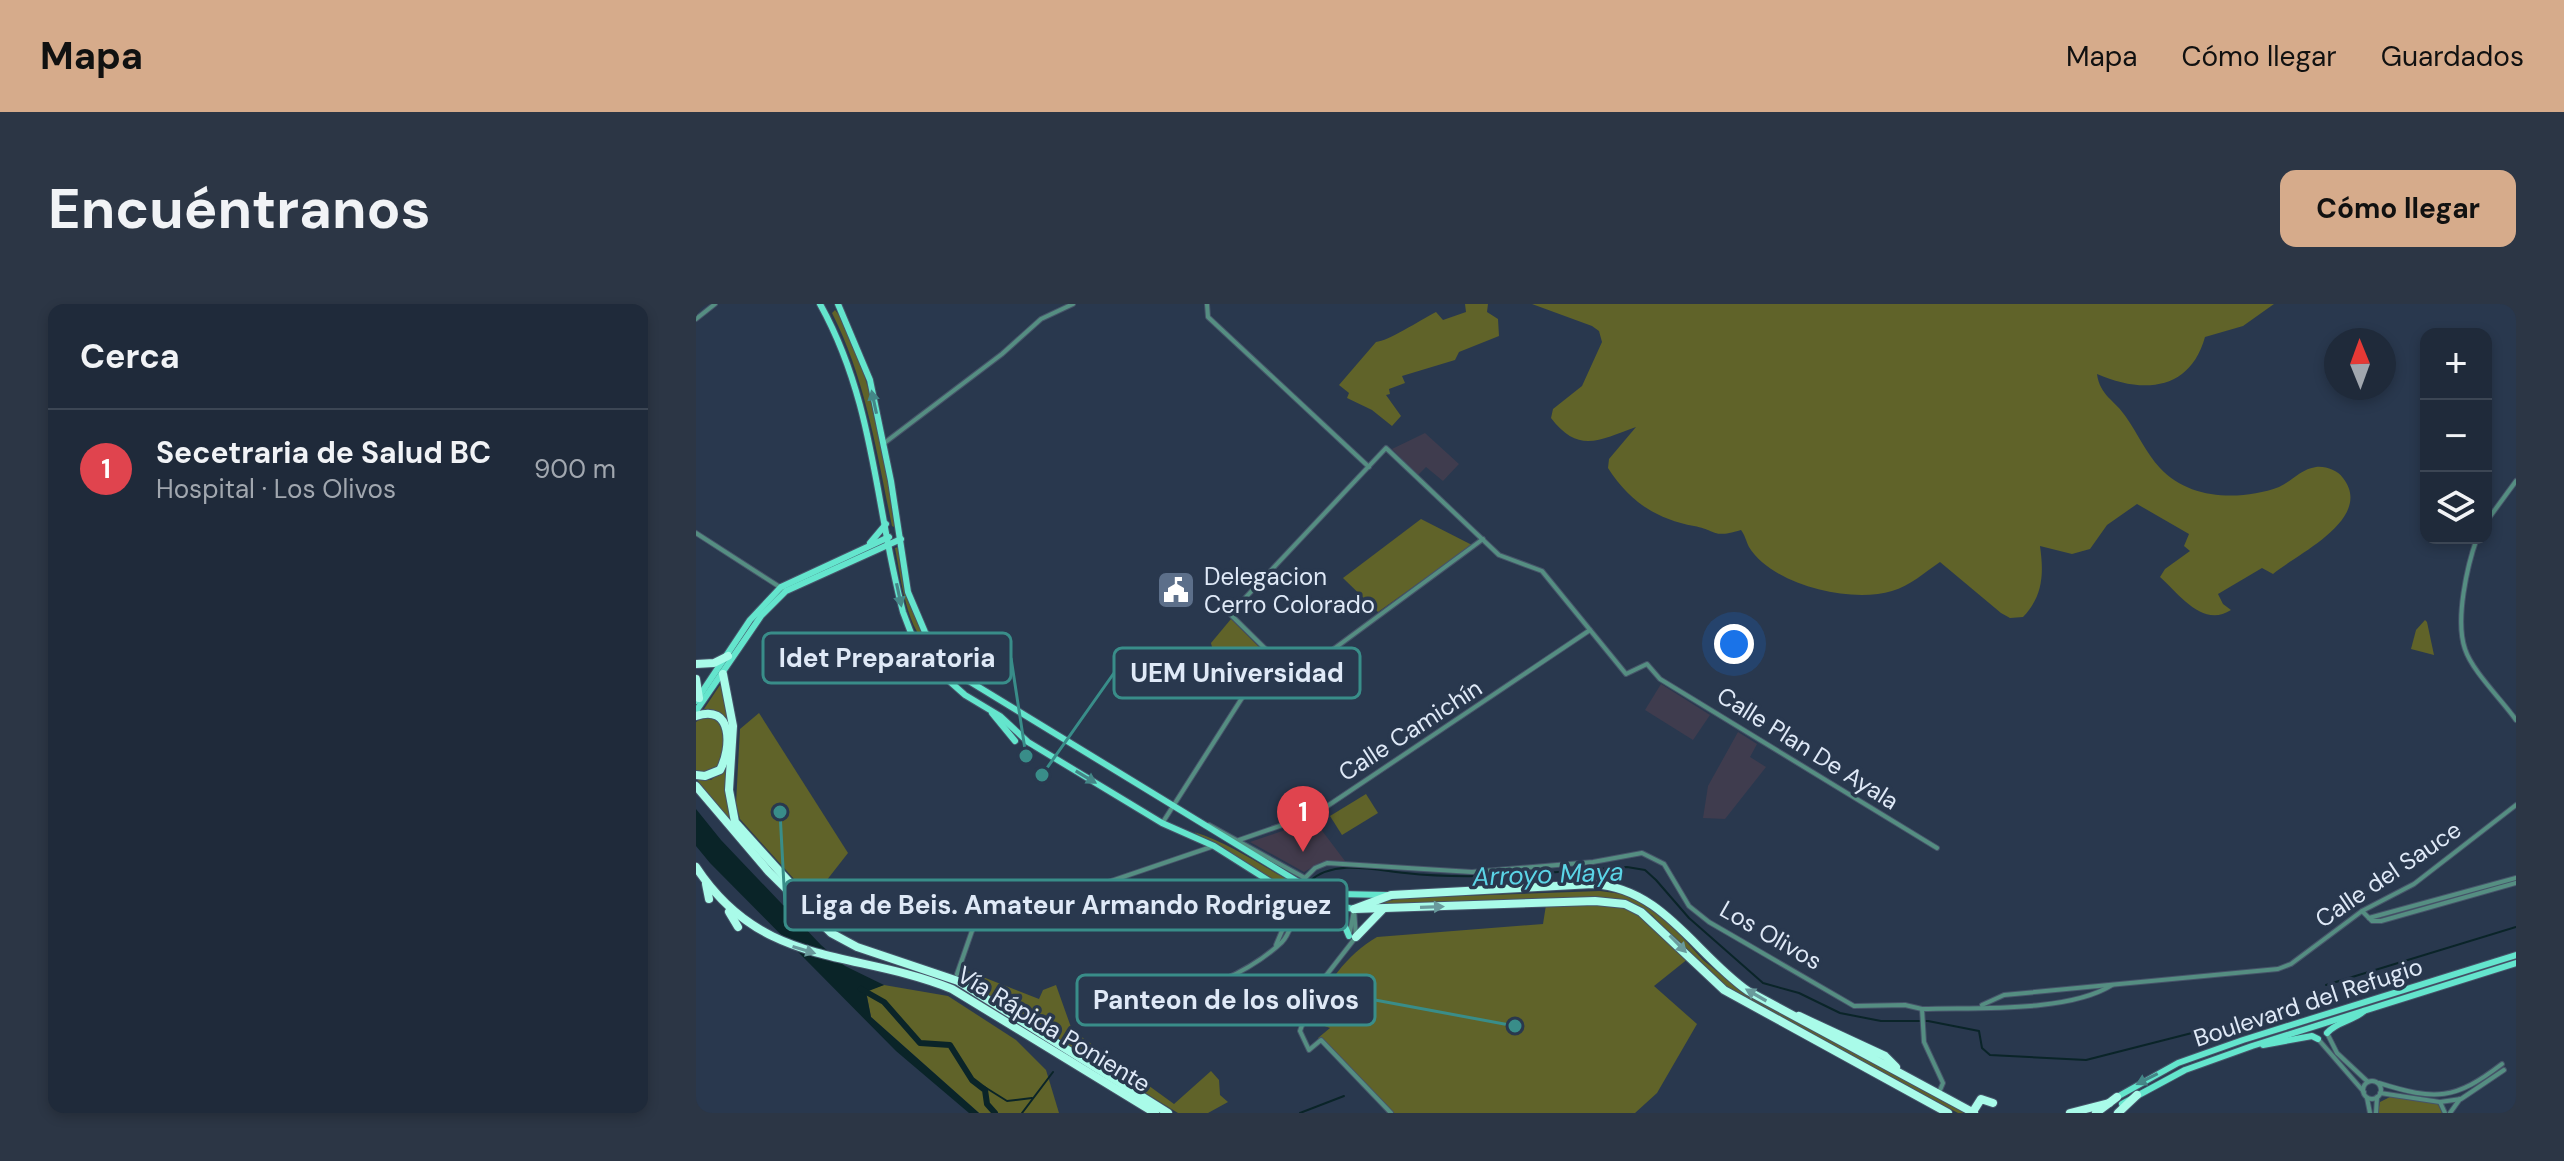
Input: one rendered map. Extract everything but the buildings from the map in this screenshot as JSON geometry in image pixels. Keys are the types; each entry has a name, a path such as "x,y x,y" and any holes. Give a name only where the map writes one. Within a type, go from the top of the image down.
{"highway":[{"path":"696,664 714,663 728,656"},
{"path":"723,674 733,726 729,790 735,822 790,883 808,913"},
{"path":"696,679 697,699"},
{"path":"696,714 722,718 728,731 720,770 713,775 696,775"},
{"path":"696,786 808,913 824,927 857,947 958,981 1168,1113"},
{"path":"696,867 712,895 738,927"},
{"path":"1354,909 1391,895 1593,884 1621,888 1655,906 1723,974 1791,1014 1810,1018 1885,1056 1901,1072 1977,1112"},
{"name":"Vía Rápida Poniente","path":"712,895 753,926 801,950 922,976 952,989 1155,1113"},
{"path":"1354,909 1595,901 1625,904 1657,923 1724,990 1948,1113"},
{"path":"1352,937 1383,909"},
{"path":"824,927 873,949 957,974"},
{"path":"1901,1072 1977,1112"},
{"path":"1898,1086 1940,1113"},
{"path":"2070,1113 2109,1108 2137,1095"},
{"path":"1977,1112 1981,1099 1993,1103"}],"main road":[{"path":"838,304 861,353 883,444 908,592 933,644 959,675 1194,819 1302,881 1335,893 1391,895"},
{"path":"822,305 845,354 861,399 898,595 911,633 950,683 991,710 1028,742 1162,823 1214,846 1285,891 1322,904 1354,909"},
{"path":"870,548 886,524"},
{"path":"697,699 750,620 783,589 900,536"},
{"path":"870,548 892,555"},
{"path":"696,714 761,616 783,589"},
{"path":"991,710 1015,741"},
{"path":"1322,904 1330,901 1335,893"},
{"path":"1335,893 1354,909"},
{"path":"1322,904 1344,924 1352,937"},
{"name":"Boulevard del Refugio","path":"2109,1108 2178,1063 2516,955"},
{"name":"Boulevard del Refugio","path":"2137,1095 2185,1070 2252,1046 2516,963"},
{"path":"2327,1033 2366,1009"},
{"path":"2252,1046 2312,1036 2318,1039"}],"street":[{"path":"696,319 715,304"},
{"path":"883,444 994,361 1041,319 1073,304"},
{"path":"1207,304 1208,317 1370,468"},
{"path":"1285,668 1230,614 1386,448 1499,555 1542,571 1590,630"},
{"path":"2492,514 2516,481"},
{"path":"696,533 783,589"},
{"path":"1162,823 1256,676 1316,662 1483,539"},
{"path":"2475,544 2468,563 2464,603 2465,649 2516,720"},
{"name":"Calle Plan De Ayala","path":"1590,630 1626,674 1647,664 1660,679 1937,848"},
{"name":"Calle Camichín","path":"1239,840 1317,813 1590,630"},
{"name":"Calle del Sauce","path":"2112,985 2278,969 2291,964 2362,911 2414,884 2516,805"},
{"path":"1194,819 1239,840 1302,881"},
{"path":"957,974 973,928 1214,846"},
{"name":"Los Olivos","path":"1302,881 1327,863 1472,872 1593,862 1642,853 1664,864 1689,906 1709,922 1854,1006 1905,1005 1922,1012 1980,1007"},
{"path":"2362,911 2372,919 2516,881"},
{"path":"1276,945 1290,912 1285,891"},
{"path":"1137,1010 1227,980 1283,941 1293,915 1307,900"},
{"path":"1354,909 1348,947 1314,991 1300,1031 1309,1050 1321,1040 1391,1113"},
{"path":"1980,1007 2004,995 2112,985"},
{"path":"1980,1007 2095,995 2112,985"},
{"path":"2046,992 2047,1002"},
{"path":"1152,1023 1154,1005"},
{"path":"1922,1012 1924,1042 1943,1083 1940,1090"},
{"path":"2327,1033 2337,1053 2368,1082 2443,1096 2473,1087 2503,1067 2448,1113 2440,1102"},
{"path":"2318,1039 2365,1094 2370,1113"},
{"path":"2365,1094 2368,1082"},
{"path":"2376,1113 2379,1083"},
{"path":"2365,1094 2440,1102 2461,1099"}],"shaded area":[{"path":"1425,433 1459,464 1443,481 1426,467 1418,475 1392,449"},
{"path":"1661,684 1710,715 1693,740 1645,710"},
{"path":"1738,732 1757,744 1750,757 1766,767 1725,819 1703,818 1708,786"},
{"path":"696,809 721,840 821,945 845,966 884,985 866,992 871,1017 979,1113 969,1113 896,1051 710,863 696,846"},
{"path":"1314,820 1345,861 1321,862 1304,872 1250,842"}],"green space":[{"path":"1465,304 1488,304 1487,312 1498,319 1499,336 1459,352 1455,360 1402,376 1405,383 1389,389 1390,394 1386,395 1401,416 1392,426 1372,410 1347,398 1349,393 1339,385 1376,342 1436,312 1443,320 1466,312"},
{"path":"1532,304 2274,304 2243,326 2205,337 2198,355 2176,378 2147,385 2131,384 2097,374 2099,381 2155,462 2172,479 2185,486 2216,495 2264,492 2311,468 2324,467 2343,478 2350,493 2349,508 2328,534 2273,574 2262,568 2218,594 2223,604 2231,610 2221,614 2211,615 2192,607 2160,577 2165,569 2190,551 2184,546 2189,534 2137,504 2107,525 2090,549 2072,554 2040,546 2042,566 2038,593 2023,617 2010,618 2001,613 1940,562 1892,591 1856,595 1814,588 1775,572 1749,547 1741,530 1719,534 1680,523 1667,519 1634,499 1608,468 1609,459 1636,427 1591,441 1571,437 1561,430 1551,418 1553,409 1582,386 1602,342 1599,331 1592,326"},
{"path":"835,310 856,352 876,415 890,480 896,528 892,526 862,391 832,313"},
{"path":"1421,519 1472,545 1378,612 1343,578"},
{"path":"898,547 911,608 943,662 921,639 908,610 895,548"},
{"path":"1231,619 1277,668 1255,674 1212,647 1211,643"},
{"path":"2425,620 2434,655 2411,649 2416,630"},
{"path":"722,682 732,730 729,810 798,896 730,825 696,778 711,780 727,766 728,723 724,717 702,712"},
{"path":"759,713 848,853 812,899 740,819 736,804 740,729"},
{"path":"703,717 715,718 724,726 723,762 713,773 696,771 696,722"},
{"path":"1366,794 1378,813 1342,835 1330,816"},
{"path":"1194,832 1212,838 1327,897 1326,901 1289,891"},
{"path":"1600,891 1629,895 1662,915 1703,960 1740,990 1968,1113 1958,1113 1736,995 1705,971 1652,915 1627,902 1367,905 1404,898"},
{"path":"1546,905 1619,905 1639,915 1689,958 1654,986 1697,1024 1657,1093 1635,1113 1391,1113 1318,1038 1330,1028 1311,1021 1316,1004 1346,962 1377,937 1543,924"},
{"path":"965,970 1039,999 1043,990 1056,985 1072,1030 1174,1104 1211,1071 1219,1080 1220,1095 1228,1102 1208,1113 1178,1113 962,981"},
{"path":"884,985 948,996 1016,1040 1046,1070 1059,1113 979,1113 871,1017 866,991"},
{"path":"2394,1095 2438,1104 2442,1113 2378,1113 2380,1102"}],"waterway":[{"name":"Arroyo Maya","path":"1310,881 1320,874 1343,868 1460,876 1627,867 1645,870 1689,918 1763,983 1799,993 1840,1013 1881,1021 1928,1021 1979,1031 1982,1048 1990,1055 2086,1060 2243,1020"},
{"name":"Arroyo Maya","path":"2326,985 2516,927"},
{"path":"861,989 884,1002 920,1043 950,1045 972,1080 985,1090 987,1104 995,1113"},
{"name":"Arroyo Maya","path":"1022,1113 1053,1072"},
{"path":"983,1086 1007,1101 1032,1098"},
{"path":"1300,1113 1344,1096"}],"place":[{"name":"Delegacion Cerro Colorado","path":"1176,590"},
{"name":"Idet Preparatoria","path":"1026,756"},
{"name":"UEM Universidad","path":"1042,775"},
{"name":"Liga de Beis. Amateur Armando Rodriguez","path":"780,812"},
{"name":"Secetraria de Salud BC","path":"1303,852"},
{"name":"Panteon de los olivos","path":"1515,1026"}]}
